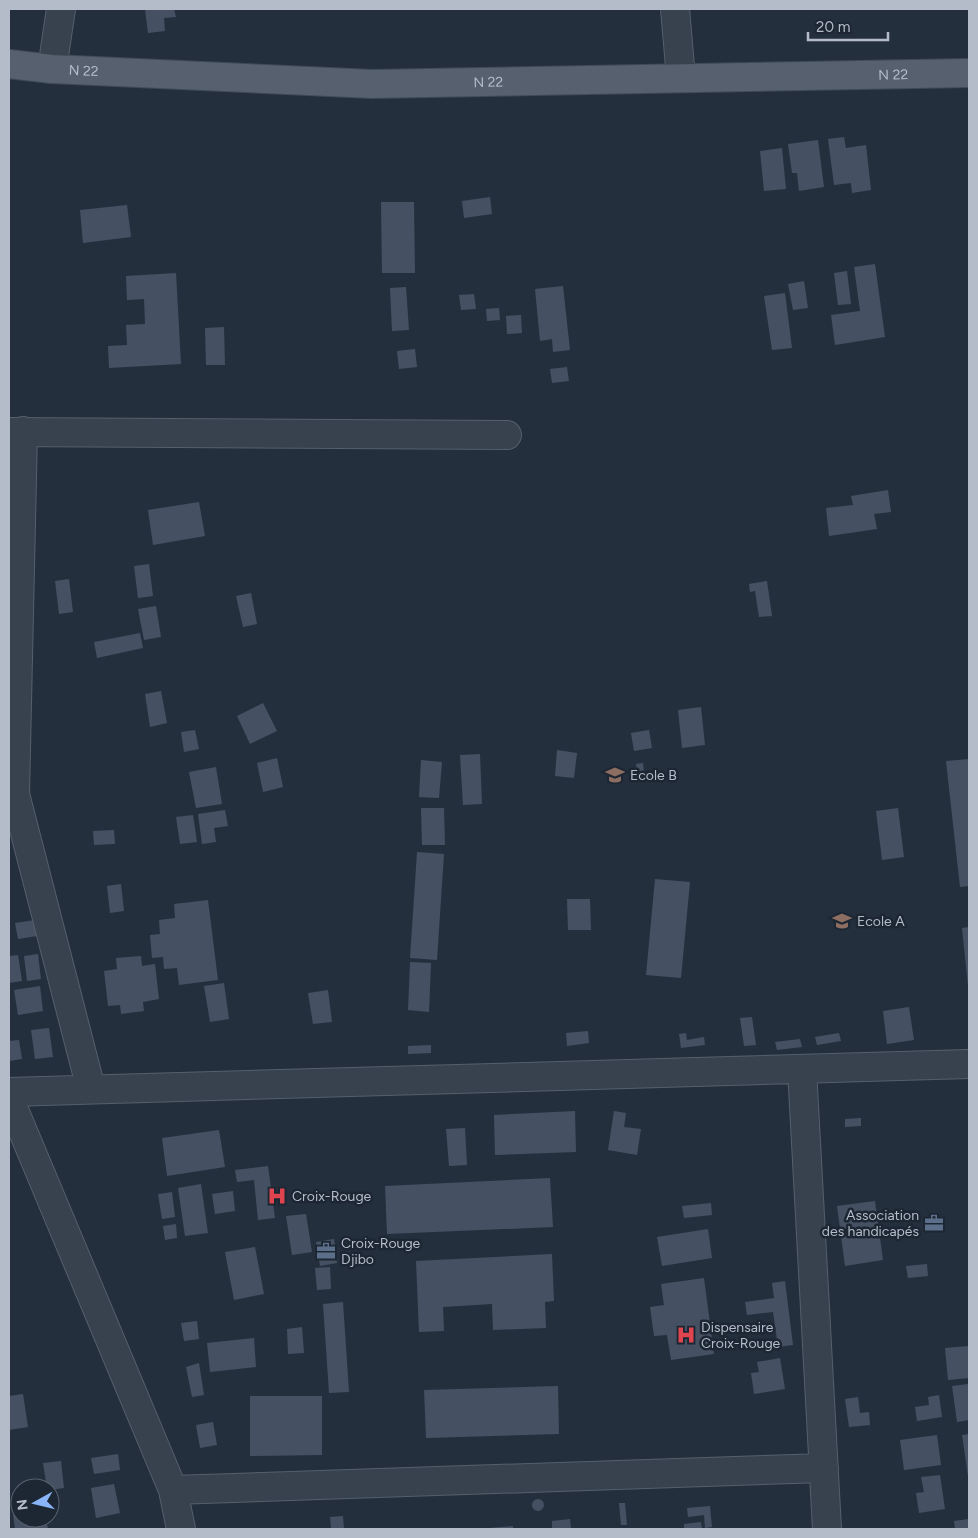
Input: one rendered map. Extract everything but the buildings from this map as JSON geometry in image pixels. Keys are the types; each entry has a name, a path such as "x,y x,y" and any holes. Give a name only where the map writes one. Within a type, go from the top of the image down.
{"main road":[{"name":"N 22","path":"9,64 52,69 372,84 969,73"}],"street":[{"path":"52,69 61,9"},
{"path":"675,9 681,78"},
{"path":"91,1089 15,794 16,431 507,435"},
{"path":"9,1092 969,1064"},
{"path":"802,1069 827,1529"},
{"path":"9,1098 173,1490 181,1529"},
{"path":"173,1490 824,1468"}],"place":[{"name":"Ecole B","path":"615,775"},
{"name":"Ecole A","path":"842,921"},
{"name":"Croix-Rouge","path":"277,1196"},
{"name":"Association des handicapés","path":"934,1223"},
{"name":"Croix-Rouge Djibo","path":"326,1251"},
{"name":"Dispensaire Croix-Rouge","path":"686,1335"}]}
